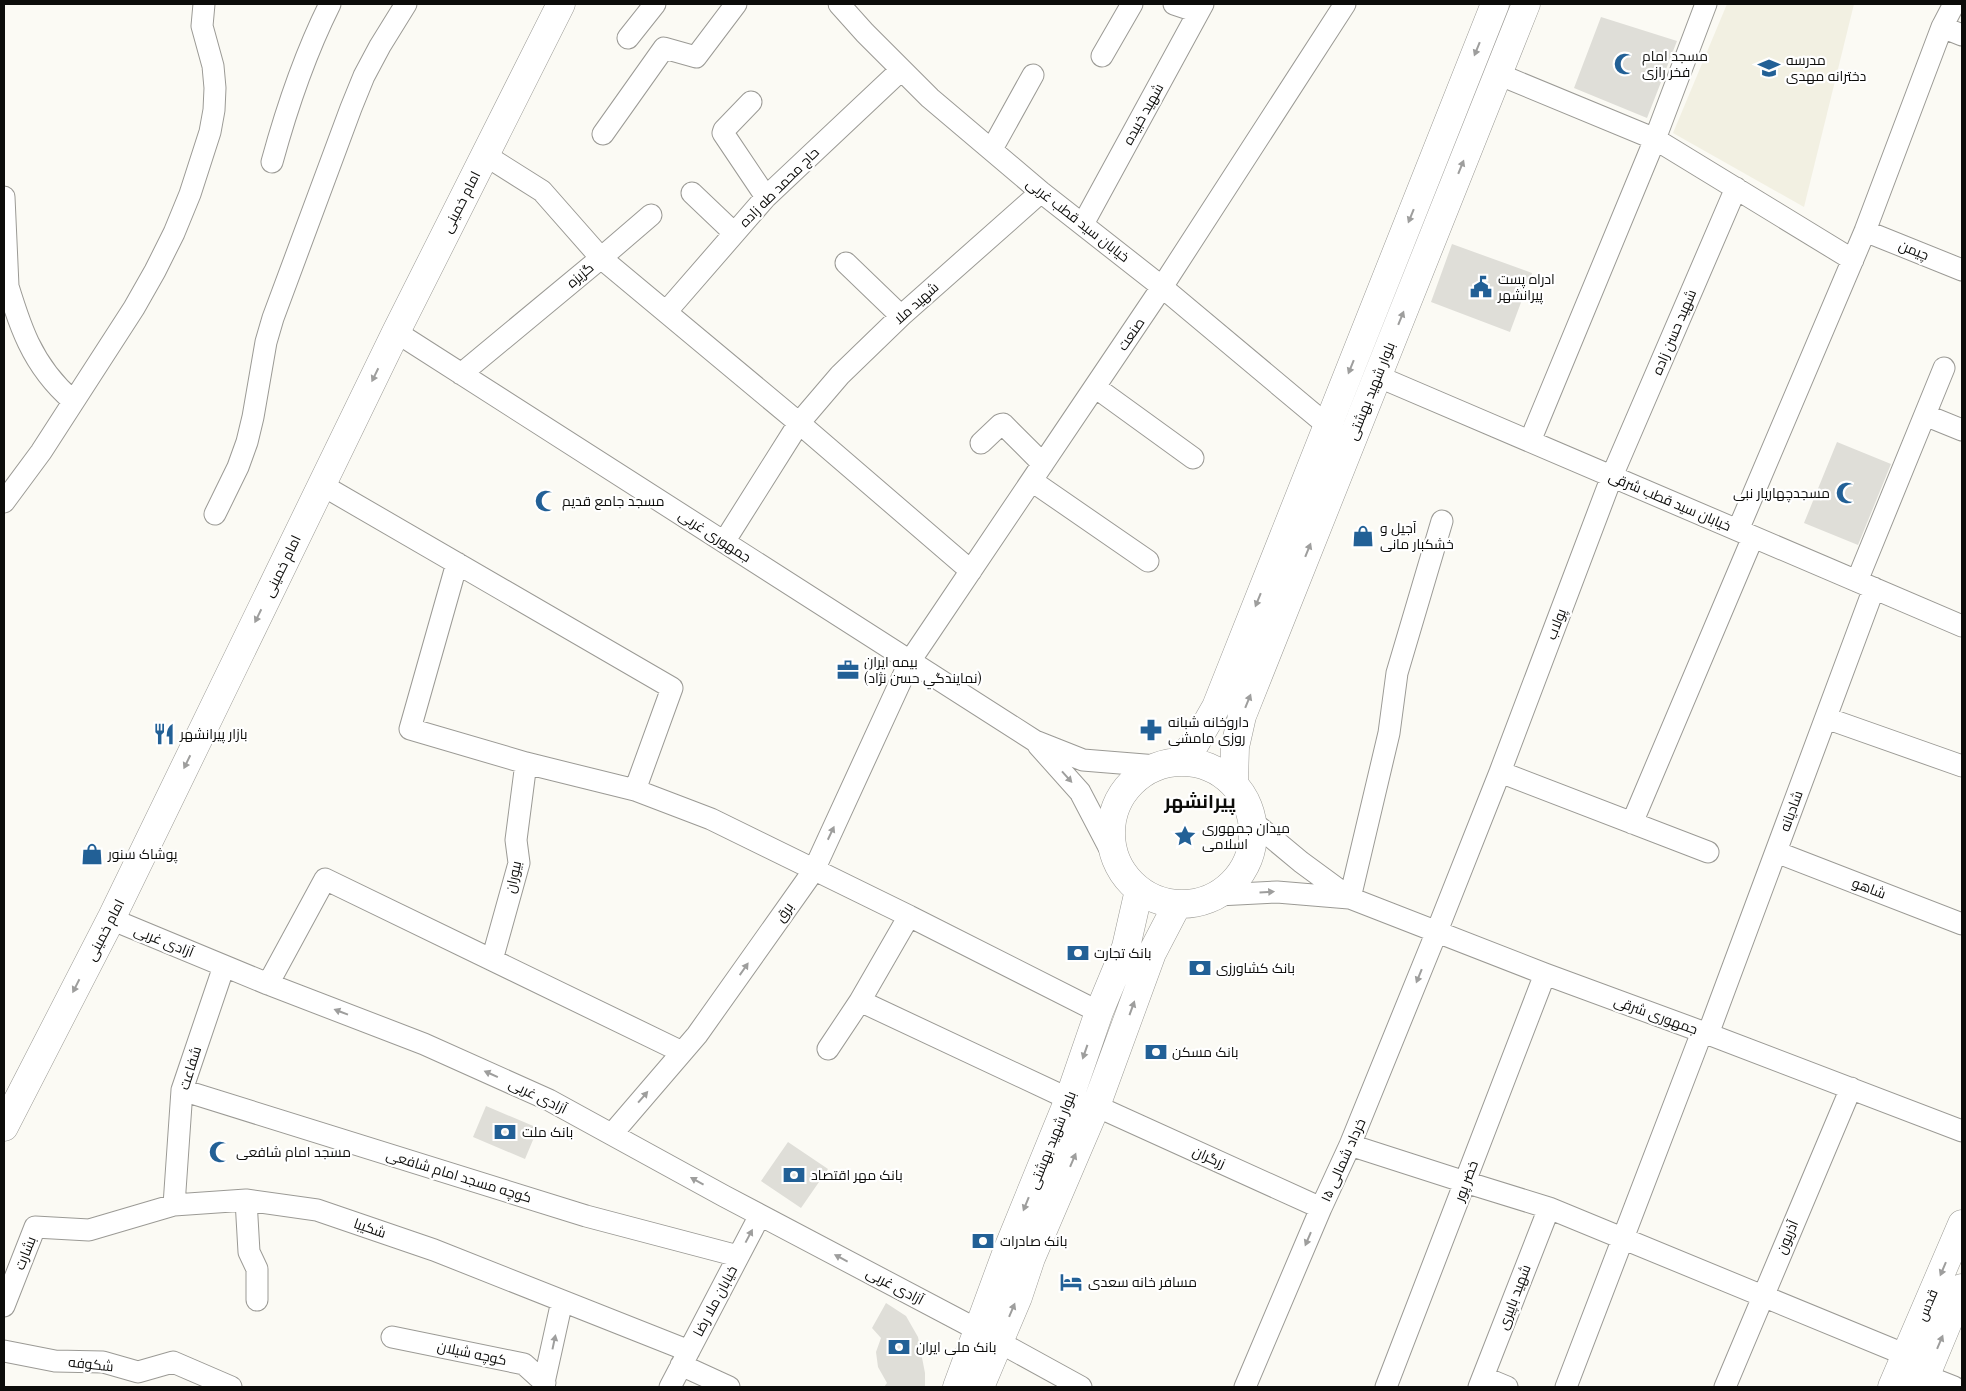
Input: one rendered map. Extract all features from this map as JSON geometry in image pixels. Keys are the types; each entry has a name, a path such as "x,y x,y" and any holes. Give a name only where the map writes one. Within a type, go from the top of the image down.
{"main road":[{"name":"امام خمینی","path":"4,1127 111,919 396,332 561,4"},
{"name":"بلوار شهید بهشتی","path":"1167,764 1196,742 1216,708 1495,4"},
{"name":"بلوار شهید بهشتی","path":"1234,783 1235,747 1242,716 1526,4"},
{"path":"1198,763 1217,771 1234,783 1247,801 1253,822 1254,844 1247,864 1235,882 1218,895 1198,903 1177,905 1157,900 1138,890 1124,875 1114,857 1110,839 1111,821 1117,803 1127,787 1141,775 1167,764 1198,763"},
{"name":"بلوار شهید بهشتی","path":"980,1387 988,1336 1007,1251 1069,1099 1099,1012 1126,947 1138,890"},
{"name":"بلوار شهید بهشتی","path":"958,1387 988,1336 1023,1285 1031,1258 1096,1106 1152,953 1177,905"},
{"name":"قدس","path":"1892,1387 1962,1224"},
{"name":"قدس","path":"1923,1382 1962,1288"}],"street":[{"path":"4,502 41,452 134,308 174,233 190,194 210,132 214,110 213,66 202,26 204,4"},
{"path":"272,162 294,89 307,54 330,4"},
{"path":"215,514 238,467 247,442 254,417 266,342 273,318 351,108 380,46 406,4"},
{"path":"628,38 655,4"},
{"path":"602,134 664,48 696,56 736,4"},
{"name":"خیابان سید قطب غربی","path":"839,4 930,98 1041,192 1162,287 1328,426"},
{"path":"1102,56 1132,4"},
{"path":"1174,4 1201,8"},
{"name":"صنعت","path":"910,661 1162,287 1346,4"},
{"path":"1530,441 1655,139 1706,4"},
{"path":"1632,823 1865,230 1942,27 1954,4"},
{"name":"شهید خبیده","path":"1083,224 1201,8"},
{"path":"1942,27 1962,35"},
{"name":"حاج محمد طه زاده","path":"666,312 766,197 901,70"},
{"path":"1498,74 1655,139 1853,260"},
{"path":"992,149 1032,75"},
{"path":"751,102 723,133 766,197"},
{"name":"گزیزه","path":"462,374 601,258 542,191 485,155"},
{"name":"شهید حسن زاده","path":"1612,476 1736,188"},
{"name":"شهید ملا","path":"724,542 799,423 840,375 901,316 1041,192"},
{"path":"692,193 734,232"},
{"path":"4,197 6,281 32,352 50,379 73,401"},
{"path":"652,215 601,258 799,423 971,571"},
{"name":"چیمن","path":"1865,230 1962,270"},
{"path":"846,263 901,316"},
{"name":"جمهوری غربی","path":"396,332 1035,741"},
{"name":"شادیانه","path":"1566,1387 1623,1237 1776,852 1826,718 1866,584 1924,415 1944,368"},
{"name":"خیابان سید قطب شرقی","path":"1377,376 1962,626"},
{"path":"1095,387 1193,458"},
{"path":"1924,415 1962,430"},
{"path":"981,443 1003,424 1038,472 1148,562"},
{"name":"پولاب","path":"1437,931 1500,772 1612,476"},
{"path":"322,485 672,688 634,790"},
{"path":"1350,898 1389,733 1397,673 1442,521"},
{"path":"457,563 410,729 526,763 634,790 711,819 1099,1012"},
{"name":"برق","path":"612,1134 697,1035 814,870 910,661"},
{"path":"1826,718 1962,766"},
{"path":"1035,741 1083,760 1167,764"},
{"path":"1035,741 1080,792 1114,857"},
{"name":"بیوران","path":"492,960 519,863 516,840 526,763"},
{"path":"1500,772 1708,852"},
{"path":"1253,822 1301,862 1350,898"},
{"name":"شاهو","path":"1776,852 1962,924"},
{"path":"268,984 325,879 682,1052"},
{"path":"1218,895 1277,892 1350,898"},
{"name":"جمهوری شرقی","path":"1350,898 1545,974 1962,1131"},
{"path":"828,1048 860,1001 909,916"},
{"name":"آزادی غربی","path":"111,919 268,984 424,1044 549,1100 1081,1387"},
{"name":"۱۵ خرداد شمالی","path":"1245,1387 1321,1208 1350,1145 1437,931"},
{"name":"شفاعت","path":"174,1205 182,1090 224,966"},
{"name":"خضر پور","path":"1386,1387 1545,974"},
{"path":"860,1001 1069,1099"},
{"name":"آذریون","path":"1725,1387 1762,1295 1851,1088"},
{"name":"کوچه مسجد امام شافعی","path":"182,1090 586,1216 738,1256"},
{"name":"زرگران","path":"1096,1106 1321,1208"},
{"path":"1350,1145 1550,1208 1906,1355"},
{"path":"246,1200 249,1252 257,1269 257,1300"},
{"name":"شکیبا","path":"35,1227 90,1230 174,1205 246,1200 317,1210 434,1250 562,1301 685,1358 729,1387"},
{"name":"شهید باپیری","path":"1481,1382 1550,1208"},
{"name":"خیابان ملا رضا","path":"670,1387 760,1215"},
{"name":"بشارت","path":"4,1306 35,1227"},
{"name":"کوچه شیلان","path":"544,1385 562,1301"},
{"name":"کوچه شیلان","path":"392,1336 524,1364 544,1385"},
{"name":"شکوفه","path":"4,1351 55,1361 103,1362 138,1372 173,1362 231,1387"},
{"path":"1481,1382 1507,1387"},
{"path":"1923,1382 1954,1387"}],"shaded area":[{"name":"مدرسه دخترانه مهدی","path":"1727,4 1854,4 1804,207 1673,133"}],"building":[{"name":"مسجد امام فخر رازی","path":"1601,17 1677,41 1647,118 1574,88"},
{"name":"ادراه پست پیرانشهر","path":"1452,244 1532,273 1510,332 1431,302"},
{"name":"مسجدچهاریار نبی","path":"1837,442 1891,464 1858,545 1804,523"},
{"name":"بانک ملت","path":"486,1106 538,1128 525,1159 473,1137"},
{"name":"بانک مهر اقتصاد","path":"788,1142 828,1169 801,1208 761,1181"},
{"name":"بانک ملی ایران","path":"886,1303 906,1316 918,1337 925,1373 925,1387 884,1387 887,1383 878,1367 876,1352 881,1338 872,1328"}],"place":[{"name":"مسجد امام فخر رازی","path":"1625,64"},
{"name":"مدرسه دخترانه مهدی","path":"1769,68"},
{"name":"ادراه پست پیرانشهر","path":"1481,287"},
{"name":"مسجدچهاریار نبی","path":"1847,493"},
{"name":"مسجد جامع قدیم","path":"546,501"},
{"name":"آجیل و خشکبار مانی","path":"1363,536"},
{"name":"بيمه ايران (نمايندگي حسن نژاد)","path":"848,670"},
{"name":"داروخانه شبانه روزی مامشی","path":"1151,730"},
{"name":"بازار پیرانشهر","path":"164,734"},
{"name":"میدان جمهوری اسلامی","path":"1185,836"},
{"name":"پوشاک سنور","path":"92,854"},
{"name":"بانک تجارت","path":"1078,953"},
{"name":"بانک کشاورزی","path":"1200,968"},
{"name":"بانک مسکن","path":"1156,1052"},
{"name":"بانک ملت","path":"505,1132"},
{"name":"مسجد امام شافعی","path":"220,1152"},
{"name":"بانک مهر اقتصاد","path":"794,1175"},
{"name":"بانک صادرات","path":"983,1241"},
{"name":"مسافر خانه سعدی","path":"1071,1282"},
{"name":"بانک ملی ایران","path":"899,1347"}],"district":[{"name":"پیرانشهر","path":"1200,801"}]}
